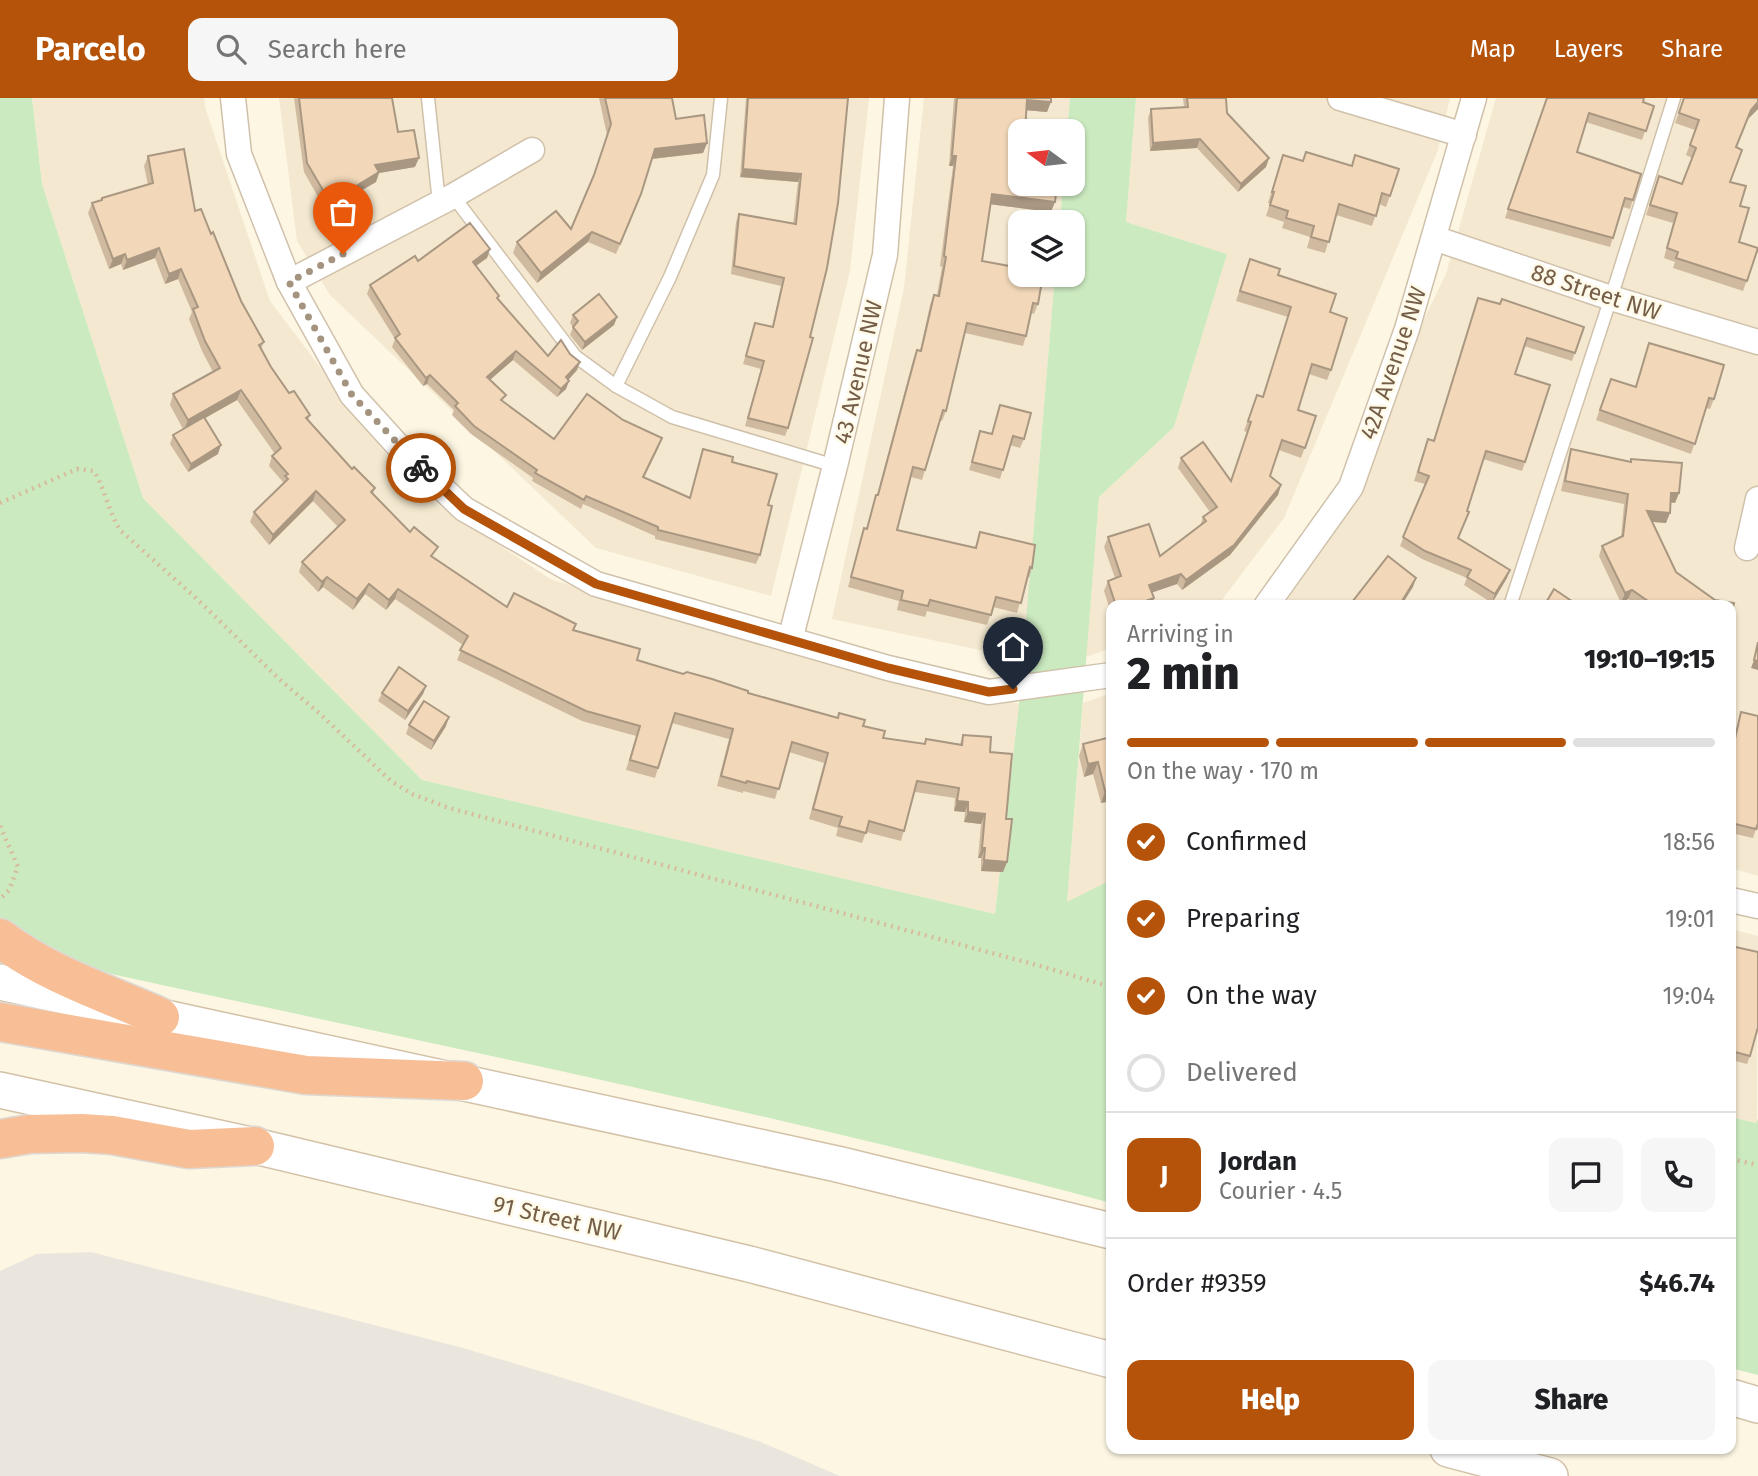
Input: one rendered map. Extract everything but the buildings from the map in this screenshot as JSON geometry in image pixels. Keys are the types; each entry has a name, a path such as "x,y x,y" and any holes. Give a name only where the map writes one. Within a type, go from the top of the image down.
{"highway":[{"path":"0,938 42,965 160,1017"},
{"path":"0,1022 306,1076 464,1082"},
{"path":"0,1139 30,1134 82,1133 112,1135 189,1149 255,1146"}],"main road":[{"path":"0,982 838,1164 1106,1230"},
{"name":"91 Street NW","path":"0,1090 255,1146 749,1264 1106,1359"},
{"path":"1736,1398 1758,1405"},
{"path":"1467,1454 1550,1476"}],"street":[{"path":"233,98 239,154 289,282 352,395 401,449 464,509 596,584 888,668 989,692 1106,676"},
{"name":"43 Avenue NW","path":"790,640 885,255 897,98"},
{"path":"1340,98 1464,135"},
{"name":"42A Avenue NW","path":"1270,600 1351,487 1407,329 1474,98"},
{"path":"289,282 446,200 532,150"},
{"name":"88 Street NW","path":"1434,238 1611,299 1758,342"},
{"path":"1747,548 1758,499"},
{"path":"1736,901 1758,906"}],"lane":[{"path":"428,98 446,200 575,356 617,386 673,418 835,466"},
{"path":"617,386 670,277 713,175 721,98"},
{"path":"1512,600 1674,98"}],"path":[{"path":"0,503 77,469 94,471 103,485 113,519 121,531 391,781 412,794 449,808 1044,967 1106,986"},
{"path":"0,826 18,867 9,890 0,899"},
{"path":"1736,1159 1758,1165"}],"shaded area":[{"path":"32,98 204,98 270,301 411,487 552,580 1019,704 995,914 422,780 143,498 42,184"},
{"path":"279,98 869,98 850,271 771,596 596,548 330,295 297,241"},
{"path":"924,98 1070,98 1068,119 1008,119 1008,196 1062,196 1061,210 1008,210 1008,287 1054,287 1023,659 832,619 904,288"},
{"path":"1136,98 1450,98 1438,150 1284,518 1222,600 1106,600 1106,650 1086,657 1099,497 1174,427 1227,254 1126,222"},
{"path":"1496,98 1758,98 1758,876 1736,869 1736,600 1287,600 1446,274"},
{"path":"1106,695 1106,883 1067,903 1083,703"},
{"path":"1736,930 1758,936 1757,1123 1736,1118"},
{"path":"91,1252 463,1348 761,1442 840,1476 0,1476 0,1271 37,1254"}],"green space":[{"path":"0,98 32,98 42,184 143,498 422,780 995,914 1019,704 1054,287 1085,287 1085,210 1061,210 1062,196 1085,196 1085,119 1068,119 1070,98 1136,98 1126,222 1227,254 1174,427 1099,497 1067,902 1106,882 1106,1202 728,1108 84,968 0,921"},
{"path":"1736,1118 1756,1123 1758,1119 1758,1375 1736,1369"}],"way so far":[{"path":"343,254 289,282 352,395 421,468"}],"route":[{"path":"421,468 464,509 596,584 888,668 989,692 1013,689"}]}
